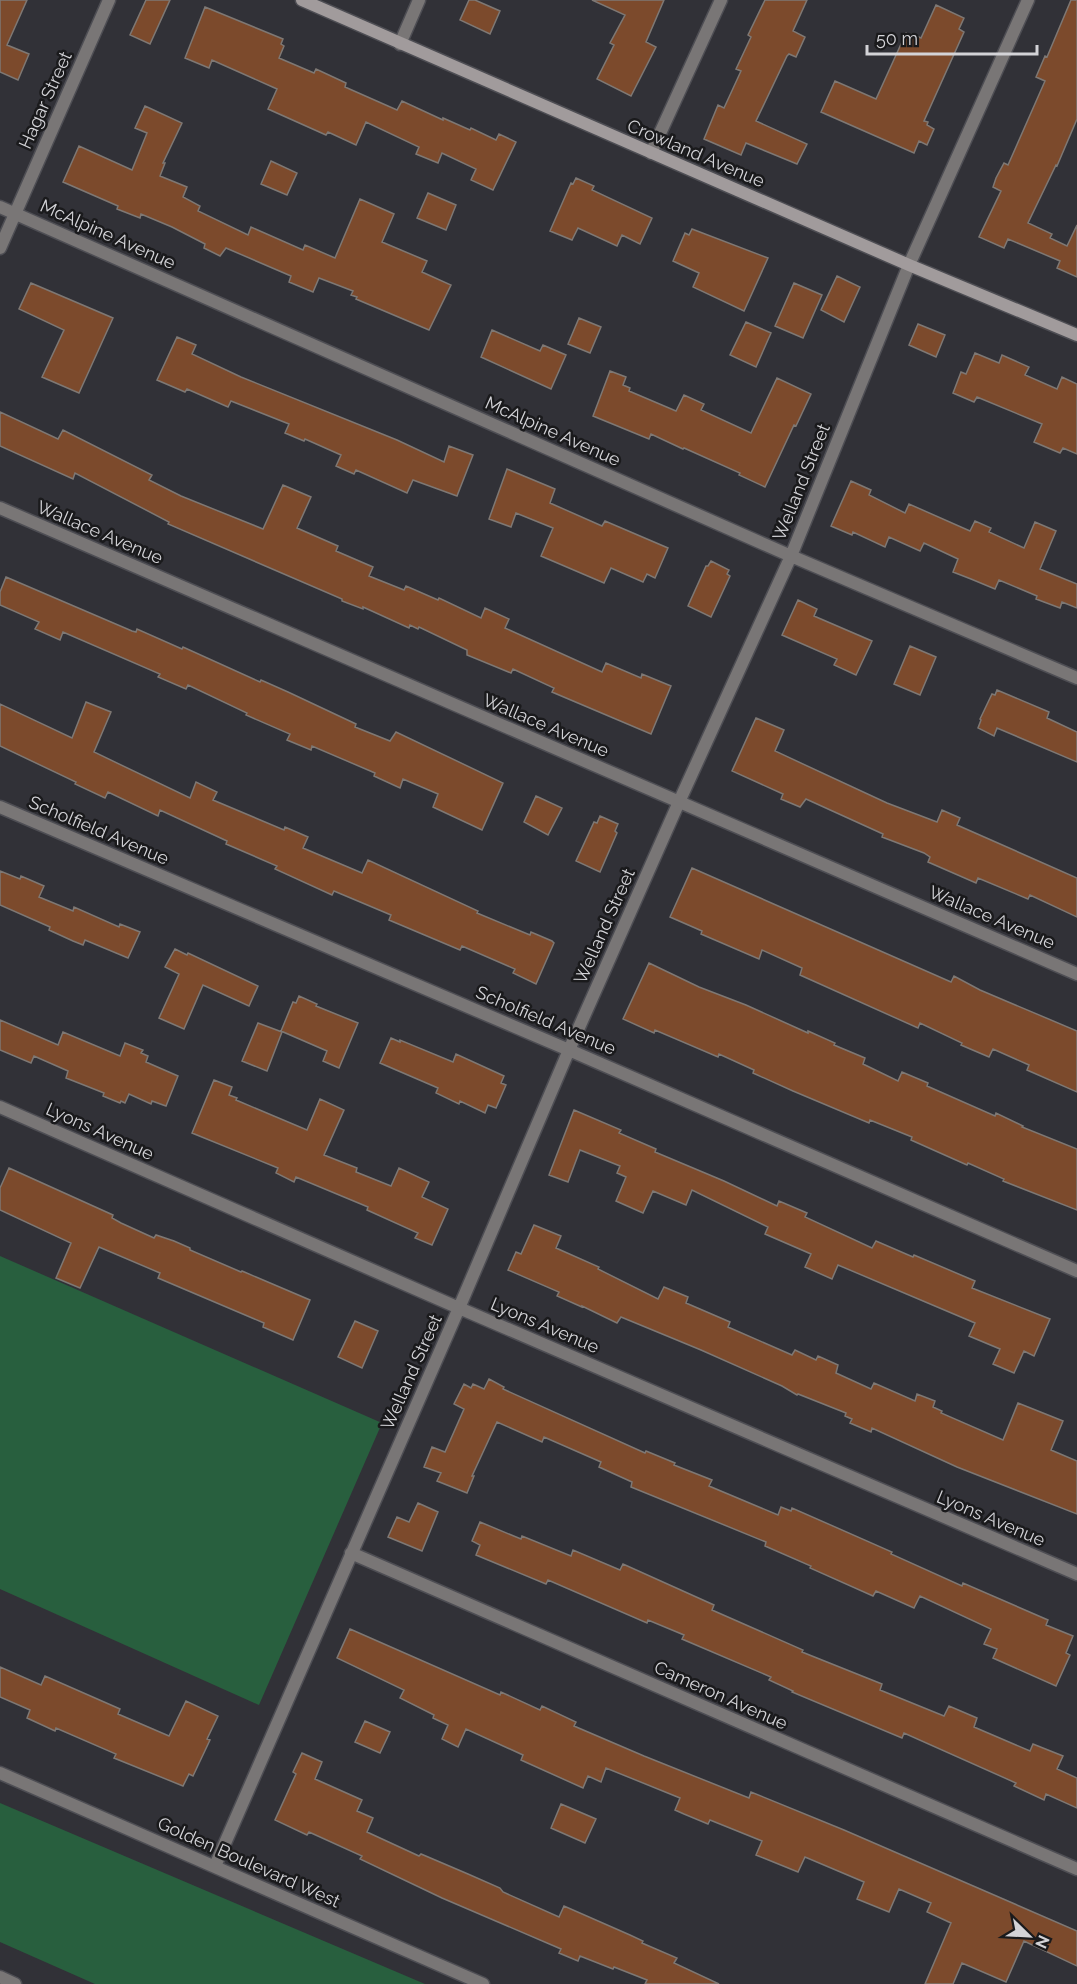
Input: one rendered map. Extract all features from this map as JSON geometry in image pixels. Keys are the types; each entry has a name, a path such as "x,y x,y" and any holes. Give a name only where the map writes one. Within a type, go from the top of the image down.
{"main road":[{"name":"Crowland Avenue","path":"302,0 909,265 1077,335"}],"street":[{"name":"Hagar Street","path":"0,248 109,0"},
{"path":"399,44 419,0"},
{"path":"651,153 721,0"},
{"name":"Welland Street","path":"215,1866 569,1050 791,556 909,265 1028,0"},
{"name":"McAlpine Avenue","path":"0,207 791,556 1077,678"},
{"name":"Wallace Avenue","path":"0,508 1077,974"},
{"name":"Scholfield Avenue","path":"0,807 569,1050 1077,1271"},
{"name":"Lyons Avenue","path":"0,1107 459,1308 1077,1574"},
{"name":"Cameron Avenue","path":"351,1553 1077,1869"},
{"name":"Golden Boulevard West","path":"0,1773 483,1984"},
{"path":"0,1977 15,1984"}],"green space":[{"path":"0,1256 382,1423 259,1705 0,1589"},
{"path":"0,1803 425,1984 95,1984 0,1942"}],"building":[{"path":"0,0 27,0 7,45 29,54 18,80 0,72"},
{"path":"146,0 170,0 150,44 130,35"},
{"path":"469,0 475,0 500,11 490,34 460,20"},
{"path":"592,0 664,0 646,42 656,47 631,96 597,79 614,45 610,43 625,15"},
{"path":"765,0 807,0 793,31 805,37 796,57 789,54 787,56 756,121 807,144 797,164 746,143 741,155 704,139 718,105 724,108 741,71 736,69 751,37 748,35"},
{"path":"1071,0 1077,0 1077,119 1057,166 1028,223 1052,234 1050,238 1067,246 1077,225 1077,277 1057,268 1060,261 1008,239 1004,248 979,237 1001,191 993,187 996,178 1004,163 1008,165 1045,81 1036,77"},
{"path":"936,5 964,18 959,29 964,32 924,121 934,129 927,145 919,141 914,153 821,112 835,81 876,99 906,33 921,38"},
{"path":"205,7 283,39 281,44 284,46 279,58 314,73 316,69 346,83 345,87 397,110 402,101 443,120 443,118 470,130 471,128 496,140 499,134 516,142 493,190 471,180 476,169 442,153 438,163 416,154 419,147 366,122 356,145 328,132 326,135 268,109 277,89 212,60 209,68 185,58"},
{"path":"145,106 182,123 163,163 165,163 160,176 187,187 183,197 200,206 198,211 248,235 251,227 303,250 305,245 335,258 360,199 394,214 382,242 427,261 422,272 451,285 429,330 356,299 357,297 351,295 353,291 319,278 313,292 289,282 291,276 226,248 220,256 204,248 205,244 172,227 141,214 140,218 117,209 118,206 63,182 79,146 132,170 147,133 135,128"},
{"path":"271,161 297,173 287,195 261,184"},
{"path":"576,178 594,186 592,190 652,218 640,244 622,235 617,246 578,228 572,240 550,231 571,183 573,184"},
{"path":"428,193 456,205 446,230 417,218"},
{"path":"692,229 768,258 744,311 693,287 699,273 673,261 685,233 689,235"},
{"path":"837,276 860,287 844,322 821,310"},
{"path":"31,283 113,318 79,393 42,377 64,330 19,309"},
{"path":"794,283 822,295 803,338 775,326"},
{"path":"579,318 601,327 590,353 568,344"},
{"path":"746,322 771,333 756,367 730,355"},
{"path":"918,324 945,335 936,357 909,345"},
{"path":"492,330 540,351 543,345 566,355 551,389 481,357"},
{"path":"177,337 196,345 192,354 241,377 397,440 444,462 449,446 473,455 457,496 413,480 407,493 356,470 354,474 336,466 341,455 285,433 289,424 231,401 228,407 187,389 185,392 157,380"},
{"path":"975,353 999,363 1002,355 1029,367 1025,375 1057,389 1062,377 1077,384 1077,454 1063,448 1060,453 1034,442 1042,424 977,397 974,402 953,393 961,372 966,374"},
{"path":"610,371 626,377 623,385 630,388 629,391 676,411 684,395 704,404 701,410 751,433 777,378 811,394 765,487 739,475 740,473 651,434 649,439 593,416"},
{"path":"0,412 58,439 63,430 152,475 149,480 181,496 263,529 283,485 311,497 297,528 338,546 336,551 373,567 369,576 404,590 406,586 438,600 439,598 481,618 485,608 509,619 505,628 602,672 606,663 641,678 642,674 671,686 651,734 552,692 554,688 513,669 511,673 467,655 467,650 419,627 418,629 410,625 409,628 363,607 363,609 342,601 342,599 168,524 169,522 75,473 73,479 0,446"},
{"path":"507,469 555,489 550,503 602,526 605,521 668,548 655,578 647,574 643,582 611,568 604,583 541,556 553,528 516,513 511,527 489,519"},
{"path":"851,481 871,490 869,495 905,513 909,504 970,531 975,521 991,528 989,532 1024,548 1035,522 1056,531 1040,569 1077,584 1077,608 1062,602 1060,608 1036,599 1037,596 999,580 995,589 953,572 958,559 924,543 920,551 889,537 885,547 853,532 852,535 831,526"},
{"path":"711,561 729,570 727,574 730,576 711,617 688,606 706,566"},
{"path":"6,577 132,631 136,632 137,629 260,682 261,680 356,724 355,727 390,741 396,732 503,783 482,830 433,807 438,794 403,779 400,788 374,776 375,773 312,746 311,750 287,740 290,734 246,715 247,713 188,685 186,689 158,677 160,674 63,632 60,640 35,629 39,622 0,605 0,592"},
{"path":"798,600 817,609 814,616 872,641 856,675 834,665 837,659 782,635"},
{"path":"910,646 936,657 920,695 894,684"},
{"path":"997,690 1049,712 1047,718 1077,732 1077,762 997,728 994,736 978,728 992,694 995,695"},
{"path":"86,702 111,712 94,752 190,798 196,782 217,792 213,800 284,830 285,827 308,837 303,848 362,873 368,860 478,911 477,913 530,935 531,932 552,941 554,943 536,984 513,973 515,969 462,946 460,950 389,920 391,915 334,891 332,895 275,869 277,866 226,844 227,841 160,810 158,816 108,792 105,798 0,746 0,704 72,738"},
{"path":"756,718 784,730 775,751 887,803 937,822 942,810 960,818 957,825 1077,878 1077,917 1030,895 1028,899 978,878 976,883 928,862 930,857 924,853 882,837 883,834 806,799 800,807 781,799 783,794 732,771"},
{"path":"536,796 562,808 548,835 524,822"},
{"path":"600,816 618,824 615,831 617,833 600,872 576,861 594,822 597,823"},
{"path":"692,868 951,982 954,976 980,990 1077,1031 1077,1092 1027,1070 1029,1065 993,1049 989,1057 920,1023 918,1028 800,975 802,968 762,950 759,959 701,934 702,931 670,917"},
{"path":"0,871 20,879 21,876 44,886 39,897 73,911 74,907 119,927 120,924 140,932 128,958 85,940 83,945 73,941 49,930 50,927 0,905"},
{"path":"175,949 258,986 249,1006 203,985 184,1029 159,1018 179,974 165,967"},
{"path":"649,963 699,987 835,1043 834,1045 865,1058 863,1064 898,1081 902,1072 928,1083 927,1086 995,1116 996,1113 1022,1127 1077,1149 1077,1210 1003,1181 1004,1179 911,1140 912,1137 870,1120 869,1123 793,1091 719,1054 718,1057 623,1019"},
{"path":"299,996 317,1004 316,1006 358,1023 339,1068 323,1061 327,1051 281,1031 293,1002 296,1003"},
{"path":"0,1020 58,1045 63,1032 120,1056 125,1043 143,1050 141,1053 148,1056 146,1062 178,1076 166,1106 152,1101 151,1104 129,1094 125,1103 121,1101 120,1103 103,1096 104,1093 66,1078 68,1071 34,1056 31,1063 0,1050"},
{"path":"258,1023 282,1032 267,1071 242,1061"},
{"path":"391,1038 453,1062 456,1054 504,1076 501,1083 506,1085 496,1108 488,1105 485,1113 460,1101 459,1104 436,1093 438,1088 380,1063"},
{"path":"214,1080 232,1087 229,1095 237,1098 236,1100 307,1130 320,1099 344,1110 324,1155 357,1168 356,1172 391,1186 399,1168 429,1182 422,1197 448,1209 432,1245 415,1238 418,1233 367,1210 368,1207 296,1177 294,1182 276,1173 278,1168 192,1133"},
{"path":"574,1110 621,1130 619,1133 656,1149 655,1152 777,1206 779,1201 807,1213 805,1217 872,1248 876,1241 913,1257 914,1255 975,1281 972,1288 1050,1319 1034,1356 1024,1351 1014,1373 993,1364 1000,1349 969,1336 975,1323 838,1265 832,1279 805,1267 811,1254 765,1234 768,1227 692,1190 686,1205 653,1191 643,1213 616,1201 626,1177 617,1173 620,1166 580,1150 568,1182 549,1175"},
{"path":"9,1168 113,1215 112,1218 154,1238 156,1235 174,1241 190,1250 310,1300 293,1340 263,1327 264,1323 158,1278 160,1273 99,1247 80,1288 56,1278 71,1243 0,1210 0,1188"},
{"path":"534,1225 561,1236 556,1248 599,1267 598,1269 658,1299 664,1287 688,1297 686,1303 730,1322 728,1327 792,1355 795,1350 816,1360 818,1356 838,1365 836,1373 871,1389 874,1383 915,1401 917,1394 935,1401 933,1407 942,1411 941,1413 1003,1440 1018,1403 1063,1421 1051,1450 1077,1461 1077,1514 957,1467 872,1428 871,1432 850,1423 852,1419 845,1416 846,1413 797,1395 701,1350 621,1317 617,1323 557,1296 559,1292 508,1270 516,1252 521,1254"},
{"path":"355,1321 378,1331 362,1368 338,1357"},
{"path":"489,1379 504,1387 503,1389 645,1453 646,1451 712,1480 709,1486 778,1515 781,1507 791,1511 792,1508 962,1586 963,1583 1048,1620 1046,1625 1073,1636 1066,1653 1070,1655 1056,1686 993,1658 997,1649 984,1644 991,1629 920,1596 914,1608 876,1591 873,1596 765,1546 766,1542 631,1487 632,1482 599,1467 601,1462 544,1437 542,1442 497,1422 472,1476 474,1476 467,1493 437,1481 441,1473 424,1467 432,1447 445,1452 464,1409 454,1404 464,1384 471,1388 473,1384 484,1389"},
{"path":"418,1503 438,1512 422,1551 388,1537 397,1517 409,1522"},
{"path":"480,1522 571,1556 573,1550 620,1570 623,1564 714,1605 712,1610 803,1650 802,1652 882,1684 880,1690 944,1716 949,1706 977,1718 974,1727 1030,1751 1033,1744 1063,1756 1057,1769 1077,1778 1077,1808 1046,1794 1044,1800 1014,1786 1016,1783 904,1733 902,1738 792,1692 769,1680 771,1677 682,1639 684,1635 648,1620 647,1623 548,1580 546,1584 476,1555 480,1545 472,1541"},
{"path":"350,1629 500,1695 501,1692 540,1710 542,1706 576,1722 574,1726 644,1756 749,1798 751,1792 1077,1931 1077,1966 1024,1941 1006,1982 962,1963 953,1984 925,1984 951,1923 927,1912 931,1903 899,1889 889,1912 857,1899 864,1882 805,1857 798,1872 756,1855 762,1841 710,1820 708,1824 675,1810 680,1798 606,1768 601,1782 588,1776 583,1788 521,1760 523,1755 466,1729 458,1747 442,1739 448,1725 433,1718 434,1715 400,1698 404,1690 337,1658"},
{"path":"0,1667 41,1685 45,1676 120,1709 118,1714 169,1736 186,1701 218,1716 207,1739 210,1740 193,1776 189,1774 183,1786 114,1758 116,1754 27,1718 30,1710 0,1697"},
{"path":"365,1721 390,1732 380,1753 355,1742"},
{"path":"302,1753 322,1762 315,1779 362,1800 357,1811 373,1818 367,1832 419,1856 421,1854 500,1888 503,1892 559,1917 564,1906 677,1958 674,1963 719,1984 645,1984 647,1980 614,1967 613,1969 580,1956 578,1961 559,1953 561,1949 442,1898 360,1859 362,1856 309,1832 307,1835 275,1820 296,1774 293,1772"},
{"path":"561,1804 596,1819 585,1843 551,1828"}]}
